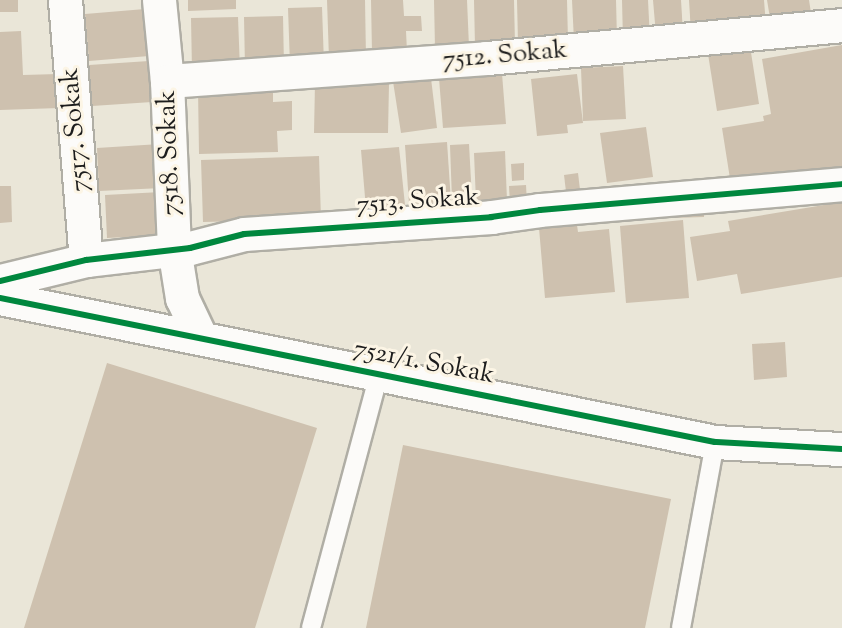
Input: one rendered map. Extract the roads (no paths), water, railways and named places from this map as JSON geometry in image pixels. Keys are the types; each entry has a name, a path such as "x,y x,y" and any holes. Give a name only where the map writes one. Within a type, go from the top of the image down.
{"street":[{"name":"7517. Sokak","path":"65,0 86,260"},
{"name":"7518. Sokak","path":"159,0 167,81 174,248 182,298 201,338"},
{"name":"7512. Sokak","path":"167,81 488,58 842,25"},
{"name":"7513. Sokak","path":"0,281 86,260 174,248 190,248 244,234 491,217 842,184"},
{"name":"7521/1. Sokak","path":"0,298 715,442 842,449"}],"lane":[{"path":"311,628 379,374"},
{"path":"681,628 715,442"}]}
